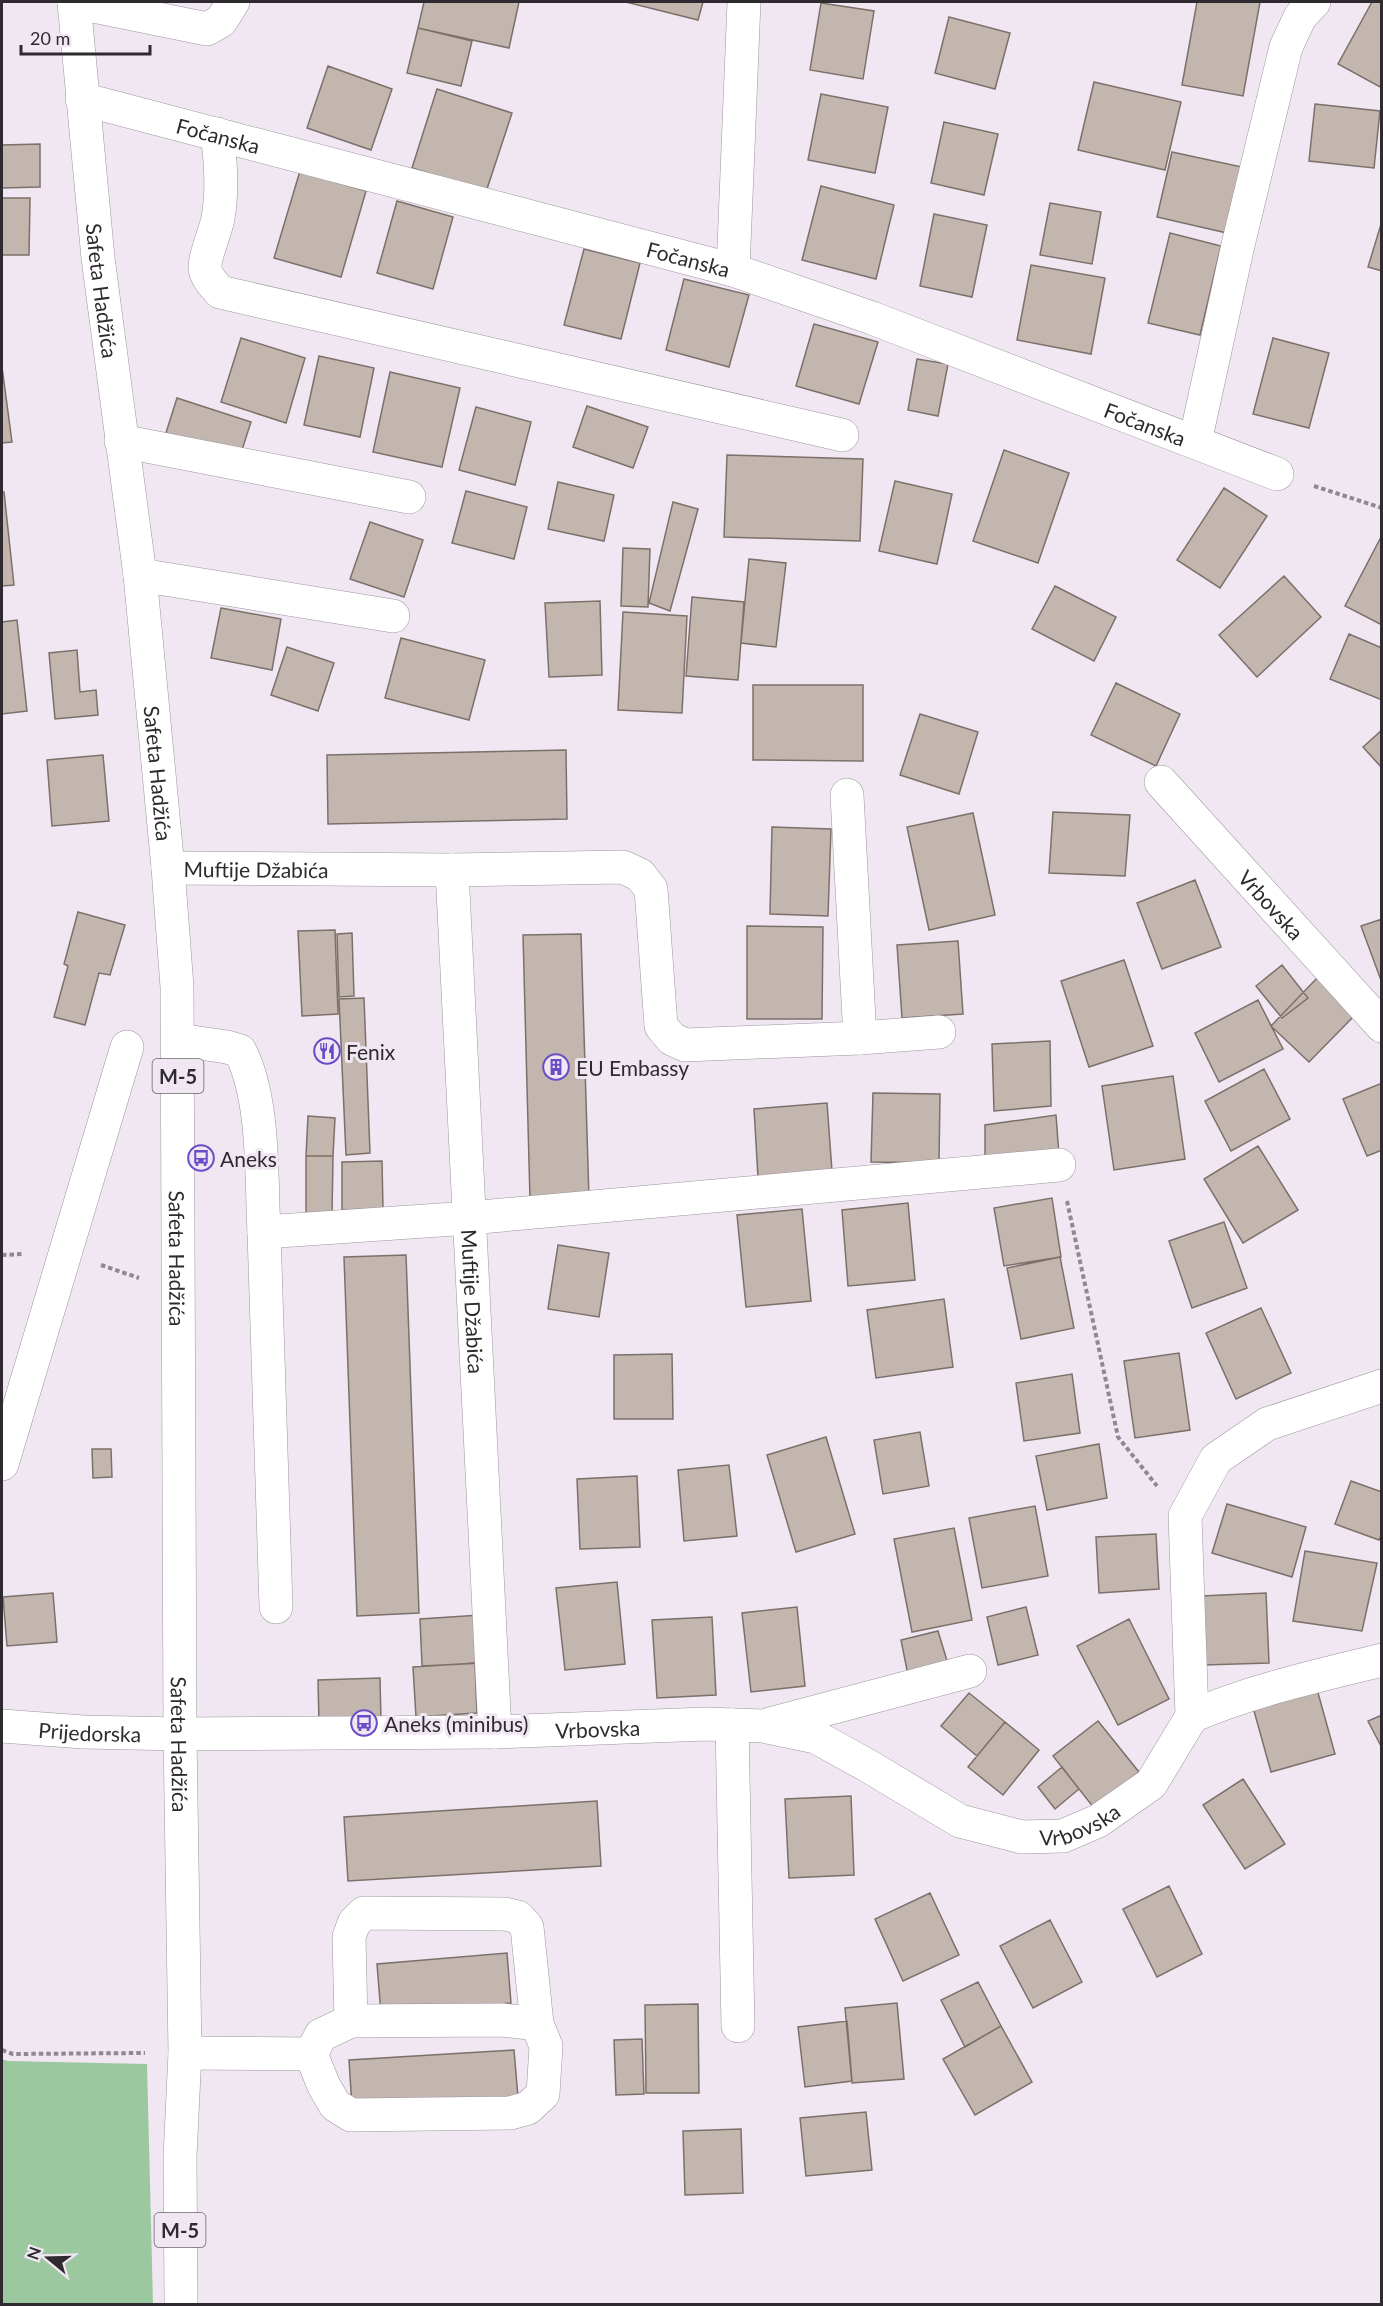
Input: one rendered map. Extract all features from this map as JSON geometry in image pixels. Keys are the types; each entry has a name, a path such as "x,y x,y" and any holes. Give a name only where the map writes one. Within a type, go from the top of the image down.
{"street":[{"path":"74,2 207,29 221,21 233,2"},
{"name":"Safeta Hadžića","path":"74,2 98,258 140,575 177,987 180,1734 185,2053 180,2156 181,2304"},
{"path":"733,270 744,2"},
{"path":"1195,442 1241,233 1286,47 1300,17 1314,2"},
{"name":"Fočanska","path":"82,99 733,270 872,318 1277,474"},
{"path":"217,134 222,170 220,198 218,218 205,267 210,279 220,292 842,435"},
{"path":"121,441 409,497"},
{"path":"140,575 393,616"},
{"name":"Vrbovska","path":"1161,782 1382,1026"},
{"path":"847,795 860,1038 939,1032"},
{"name":"Muftije Džabića","path":"168,868 452,870 623,867 640,875 651,890 661,1026 672,1039 685,1045 860,1038"},
{"name":"Muftije Džabića","path":"452,870 495,1732"},
{"path":"178,1040 228,1047 240,1051 247,1065 255,1094 264,1232 276,1607"},
{"path":"2,1464 127,1047"},
{"path":"264,1232 469,1218 1059,1165"},
{"path":"1382,1386 1267,1424 1216,1459 1185,1516 1192,1716 1226,1701 1382,1660"},
{"name":"Vrbovska","path":"747,1726 970,1671"},
{"name":"Vrbovska","path":"180,1734 495,1732 706,1724 747,1726 816,1737 960,1821 1022,1837 1032,1837 1063,1836 1098,1821 1151,1784 1192,1716"},
{"name":"Prijedorska","path":"2,1726 83,1732 180,1734"},
{"path":"738,2026 747,1726"},
{"path":"351,2021 349,1936 354,1923 364,1913 505,1914 518,1917 527,1926 537,2024 546,2046 543,2094 528,2108 510,2113 351,2115 335,2105 324,2086 311,2054 321,2035 351,2021 502,2020 537,2024"},
{"path":"185,2053 311,2054"}],"path":[{"path":"1277,474 1382,508"},
{"path":"1059,1165 1118,1437 1144,1473 1185,1516"},
{"path":"2,2050 13,2054 185,2053"}],"green space":[{"path":"2,2059 147,2064 153,2304 2,2304"}],"building":[{"path":"424,2 519,2 509,48 418,28"},
{"path":"626,2 703,2 698,20"},
{"path":"1197,2 1260,2 1243,96 1182,85"},
{"path":"1372,2 1382,2 1382,88 1338,64"},
{"path":"821,3 874,11 863,79 810,70"},
{"path":"949,17 1010,33 995,89 935,73"},
{"path":"418,28 472,41 461,86 407,73"},
{"path":"328,66 392,89 371,150 307,128"},
{"path":"1094,82 1181,102 1165,170 1078,150"},
{"path":"437,89 512,113 486,192 412,168"},
{"path":"821,94 888,107 875,173 808,160"},
{"path":"1315,104 1380,111 1374,168 1309,161"},
{"path":"944,122 998,134 984,195 931,183"},
{"path":"40,144 40,187 2,188 2,145"},
{"path":"1172,152 1242,167 1227,233 1157,217"},
{"path":"300,171 366,191 341,277 274,258"},
{"path":"821,186 894,205 876,279 802,260"},
{"path":"2,198 30,198 29,255 2,255"},
{"path":"397,201 453,217 433,289 377,273"},
{"path":"1050,203 1101,212 1092,264 1040,255"},
{"path":"934,214 987,225 972,297 920,286"},
{"path":"1382,221 1382,271 1368,267"},
{"path":"1170,233 1221,246 1200,335 1148,323"},
{"path":"584,249 640,263 621,339 564,325"},
{"path":"1031,265 1105,278 1091,354 1017,340"},
{"path":"684,279 749,295 729,367 666,350"},
{"path":"814,324 878,342 859,404 796,386"},
{"path":"241,338 305,358 286,423 221,402"},
{"path":"1273,338 1329,353 1309,428 1253,414"},
{"path":"319,356 374,368 360,437 304,425"},
{"path":"917,359 948,364 938,416 908,410"},
{"path":"2,367 12,442 2,443"},
{"path":"390,372 460,388 442,467 373,452"},
{"path":"177,398 251,422 239,459 165,436"},
{"path":"587,406 648,427 633,468 573,447"},
{"path":"476,407 531,422 515,485 459,470"},
{"path":"1004,450 1069,473 1038,563 973,541"},
{"path":"727,455 863,459 860,541 724,537"},
{"path":"895,481 952,494 937,564 879,551"},
{"path":"558,482 614,495 604,541 548,529"},
{"path":"1224,488 1267,516 1220,588 1177,560"},
{"path":"466,491 527,507 514,559 452,543"},
{"path":"2,492 4,492 14,585 2,586"},
{"path":"673,502 698,509 670,611 649,603"},
{"path":"370,522 423,540 404,597 350,579"},
{"path":"1380,539 1382,540 1382,625 1345,606"},
{"path":"623,548 650,549 648,607 621,606"},
{"path":"749,559 786,563 776,647 741,643"},
{"path":"1284,576 1321,617 1257,677 1219,635"},
{"path":"1055,586 1116,617 1094,661 1032,629"},
{"path":"692,597 744,602 738,680 686,676"},
{"path":"600,601 602,675 549,677 545,603"},
{"path":"221,608 281,619 272,670 211,658"},
{"path":"623,612 687,616 682,713 618,710"},
{"path":"17,620 27,711 2,714 2,622"},
{"path":"1349,634 1382,648 1382,700 1330,679"},
{"path":"401,638 485,660 469,720 385,698"},
{"path":"287,647 334,663 318,711 271,695"},
{"path":"77,650 80,692 96,690 98,715 55,719 49,653"},
{"path":"1116,683 1180,714 1156,766 1091,735"},
{"path":"753,685 863,685 863,761 753,760"},
{"path":"920,714 978,732 959,794 900,775"},
{"path":"1382,730 1382,768 1363,747"},
{"path":"566,750 567,819 328,824 327,755"},
{"path":"103,755 109,821 52,826 47,760"},
{"path":"1053,812 1130,815 1125,876 1049,873"},
{"path":"973,813 995,915 929,930 907,827"},
{"path":"772,827 831,829 828,916 770,914"},
{"path":"1195,880 1221,947 1162,969 1137,903"},
{"path":"78,912 125,925 110,975 99,973 85,1025 54,1017 68,966 64,964"},
{"path":"1382,919 1382,983 1361,926"},
{"path":"747,926 823,927 822,1019 747,1019"},
{"path":"335,930 338,1014 302,1016 298,931"},
{"path":"352,933 354,996 339,997 337,934"},
{"name":"EU Embassy","path":"581,934 589,1199 530,1200 523,935"},
{"path":"958,941 963,1014 902,1018 897,945"},
{"path":"1124,960 1153,1046 1089,1067 1061,981"},
{"path":"1282,965 1308,998 1282,1018 1256,986"},
{"path":"1318,977 1356,1014 1309,1062 1271,1026"},
{"path":"364,998 370,1153 346,1155 339,999"},
{"path":"1258,1000 1283,1049 1219,1082 1195,1033"},
{"path":"1050,1041 1051,1106 994,1111 992,1044"},
{"path":"1264,1069 1290,1119 1231,1151 1205,1101"},
{"path":"1173,1076 1185,1159 1114,1170 1102,1086"},
{"path":"1382,1083 1382,1150 1367,1156 1343,1099"},
{"path":"873,1093 940,1094 939,1163 871,1162"},
{"path":"827,1103 832,1171 758,1177 754,1109"},
{"path":"1056,1115 1059,1155 985,1163 985,1125"},
{"path":"308,1116 335,1118 333,1156 306,1156"},
{"path":"1258,1146 1298,1210 1243,1243 1204,1179"},
{"path":"306,1156 333,1156 332,1216 306,1216"},
{"path":"382,1161 383,1209 342,1210 342,1162"},
{"path":"1052,1198 1061,1257 1004,1266 994,1208"},
{"path":"908,1203 915,1280 848,1286 842,1210"},
{"path":"802,1209 811,1301 746,1307 737,1215"},
{"path":"1224,1222 1247,1288 1192,1308 1169,1241"},
{"path":"558,1245 609,1253 599,1317 548,1309"},
{"path":"406,1255 419,1613 357,1616 344,1257"},
{"path":"1060,1257 1074,1328 1021,1339 1007,1268"},
{"path":"944,1299 953,1367 876,1378 867,1310"},
{"path":"1261,1308 1291,1373 1236,1399 1206,1333"},
{"path":"1179,1353 1190,1430 1135,1438 1124,1361"},
{"path":"672,1354 673,1419 614,1419 614,1355"},
{"path":"1072,1374 1080,1433 1024,1441 1016,1383"},
{"path":"920,1432 929,1486 883,1494 874,1440"},
{"path":"826,1437 855,1534 796,1552 767,1455"},
{"path":"1099,1444 1107,1498 1047,1510 1036,1456"},
{"path":"92,1449 111,1449 112,1477 93,1478"},
{"path":"729,1465 737,1536 684,1541 678,1470"},
{"path":"637,1476 640,1547 580,1549 577,1479"},
{"path":"1351,1481 1382,1492 1382,1534 1379,1540 1335,1524"},
{"path":"1227,1504 1306,1527 1292,1577 1212,1553"},
{"path":"1035,1506 1048,1576 982,1588 969,1518"},
{"path":"954,1528 972,1620 912,1632 894,1539"},
{"path":"1156,1534 1159,1589 1099,1593 1096,1537"},
{"path":"1305,1551 1377,1563 1362,1631 1293,1621"},
{"path":"617,1582 625,1664 565,1670 556,1588"},
{"path":"53,1593 57,1642 7,1646 3,1597"},
{"path":"1266,1593 1269,1663 1204,1665 1201,1596"},
{"path":"797,1607 805,1686 751,1692 742,1613"},
{"path":"1026,1607 1038,1655 998,1665 987,1617"},
{"path":"480,1615 483,1663 422,1666 420,1619"},
{"path":"712,1617 716,1695 657,1698 652,1620"},
{"path":"1129,1619 1169,1699 1118,1725 1077,1646"},
{"path":"938,1631 948,1664 908,1675 901,1640"},
{"path":"475,1663 477,1713 416,1717 413,1667"},
{"path":"380,1678 381,1721 319,1724 318,1680"},
{"path":"1315,1682 1335,1754 1271,1772 1251,1700"},
{"path":"969,1693 1005,1722 977,1756 941,1726"},
{"path":"1382,1715 1382,1748 1368,1721"},
{"path":"1098,1721 1139,1772 1094,1808 1053,1756"},
{"path":"1005,1722 1039,1750 1003,1795 968,1767"},
{"path":"1062,1767 1079,1789 1055,1809 1038,1787"},
{"path":"1243,1779 1285,1844 1245,1869 1203,1805"},
{"path":"851,1796 854,1875 789,1878 785,1799"},
{"path":"597,1801 601,1866 348,1881 344,1817"},
{"path":"1169,1886 1202,1954 1157,1977 1123,1909"},
{"path":"930,1893 959,1955 903,1981 875,1919"},
{"path":"1050,1920 1082,1982 1033,2008 1000,1946"},
{"path":"507,1953 511,2003 381,2014 377,1964"},
{"path":"978,1982 1001,2026 965,2047 941,2000"},
{"path":"897,2003 904,2079 852,2083 845,2008"},
{"path":"698,2004 699,2093 646,2093 645,2005"},
{"path":"847,2021 852,2081 805,2087 798,2027"},
{"path":"1001,2026 1032,2082 975,2115 943,2059"},
{"path":"642,2039 644,2094 616,2095 614,2040"},
{"path":"514,2050 518,2097 352,2107 349,2060"},
{"path":"866,2112 872,2170 806,2176 800,2118"},
{"path":"741,2129 743,2193 685,2195 683,2131"}],"place":[{"name":"Fenix","path":"327,1051"},
{"name":"EU Embassy","path":"556,1067"},
{"name":"Aneks","path":"201,1158"},
{"name":"Aneks (minibus)","path":"364,1723"}]}
